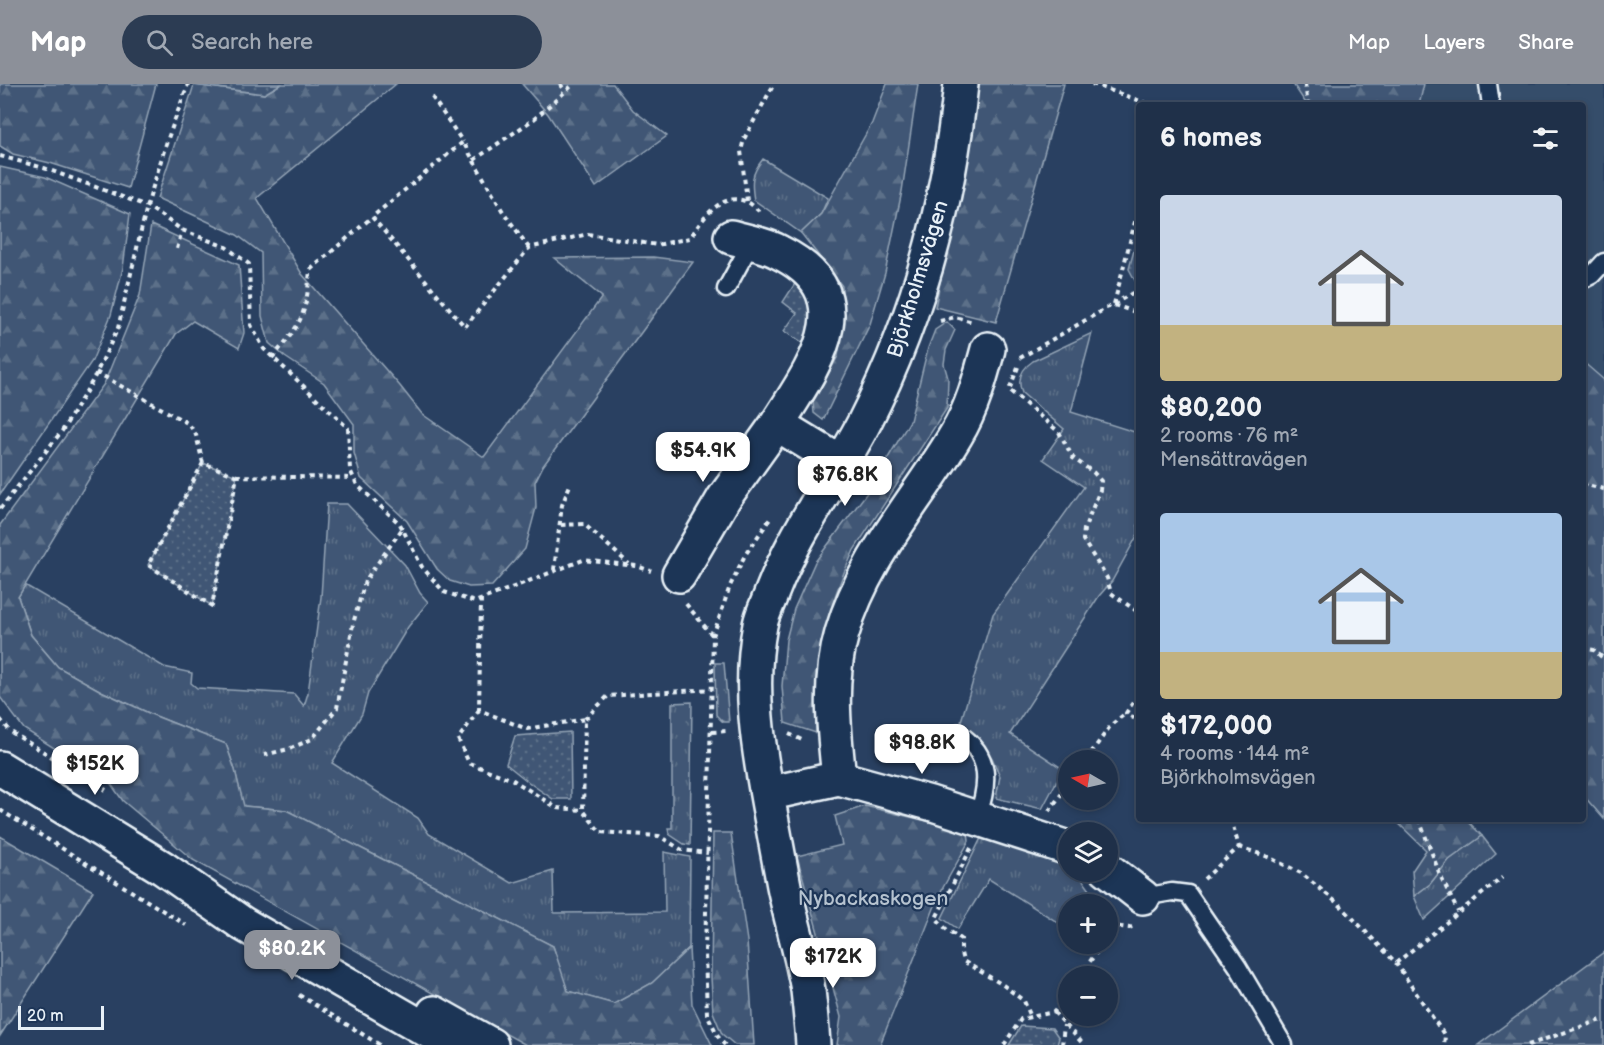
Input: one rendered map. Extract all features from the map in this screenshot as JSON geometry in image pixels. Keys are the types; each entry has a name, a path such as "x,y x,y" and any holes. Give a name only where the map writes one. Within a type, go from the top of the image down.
{"street":[{"name":"Björkholmsvägen","path":"813,1045 808,988 767,794 754,707 755,661 760,622 781,570 864,423 890,367 914,306 933,242 948,178 961,84"},
{"path":"674,583 724,498 797,393 823,339 827,325 828,310 824,293 813,276 797,262 777,250 741,240"},
{"path":"839,778 834,733 836,669 841,635 855,595 879,549 957,434 974,397 982,336"},
{"path":"777,424 841,463"},
{"path":"0,768 163,868 243,924 453,1045"},
{"path":"767,794 839,778 980,819 1058,845"},
{"path":"163,868 250,910 491,1045"},
{"path":"1118,878 1143,897"},
{"name":"Björkholmsvägen","path":"797,941 800,1045"}],"lane":[{"path":"1488,84 1491,102"},
{"path":"726,289 741,240"},
{"path":"1586,278 1593,275 1604,262"},
{"path":"958,733 975,747 985,771 986,787 980,819"},
{"path":"1143,897 1172,892 1188,894 1238,967 1284,1045"}],"path":[{"path":"0,509 62,431 118,328 147,206 188,84"},
{"path":"560,84 565,90"},
{"path":"474,160 534,119 574,84"},
{"path":"372,217 465,327 529,248 588,234 642,244 657,245 677,242 690,238 702,219 718,205 730,200 747,201 741,151 744,139 773,84"},
{"path":"1092,84 1143,102"},
{"path":"1305,84 1308,102"},
{"path":"432,97 463,142 502,210 529,248"},
{"path":"272,358 295,330 304,312 310,270 463,142"},
{"path":"0,156 44,168 147,206 182,230 226,247 249,264 251,325 264,349 348,428 350,470 357,485 400,524 422,567 444,592 475,602 583,560 630,565 674,583 712,636 712,732 705,952 708,1014 720,1040 725,1045"},
{"path":"1114,304 1136,218"},
{"path":"177,249 182,230"},
{"path":"1020,358 1136,291"},
{"path":"1114,304 1136,312"},
{"path":"937,323 942,319 955,317 982,336"},
{"path":"96,372 189,424 196,435 203,463 148,565 212,606 237,476"},
{"path":"1009,390 1059,432 1073,458 1101,481 1100,490 1084,529 1083,540 1107,578 1111,593 1136,611"},
{"path":"203,463 237,476 353,478"},
{"path":"554,571 562,505 570,485"},
{"path":"1586,485 1604,489"},
{"path":"561,525 584,524 630,565"},
{"path":"264,755 289,749 312,739 337,708 353,624 365,581 402,529"},
{"path":"481,600 478,710 458,739 469,763 513,780 558,808 583,810"},
{"path":"1586,649 1594,650 1604,659"},
{"path":"478,710 527,729 585,719 608,696 712,688"},
{"path":"1093,750 1136,698"},
{"path":"1126,713 1136,720"},
{"path":"0,719 11,732 106,790"},
{"path":"585,719 583,810 600,832 659,836 682,850 708,853"},
{"path":"712,732 733,730"},
{"path":"780,731 811,744"},
{"path":"1043,820 1058,799"},
{"path":"980,819 936,918 946,929 961,939 963,961 1003,985 1024,1001 1031,1017"},
{"path":"1232,822 1239,847"},
{"path":"1420,822 1440,875 1458,912"},
{"path":"1188,894 1239,847"},
{"path":"1239,847 1266,856 1301,873 1341,906 1396,963 1445,1036 1444,1045"},
{"path":"1396,963 1503,877"},
{"path":"1004,1045 1021,1019 1054,1012 1058,1006"},
{"path":"1054,1012 1058,1017"},
{"path":"1528,1045 1604,1019"},
{"path":"1062,1045 1064,1026"},
{"path":"1065,1026 1084,1045"}],"shaded area":[{"path":"1424,84 1604,84 1604,380 1586,364 1586,102 1420,102"}],"green space":[{"path":"0,84 156,84 128,188 50,163 13,154 0,146"},
{"path":"194,84 281,84 264,94"},
{"path":"281,84 396,84 257,198 302,274 422,414 484,457 602,297 554,258 653,257 693,262 543,466 535,482 536,508 525,549 492,586 469,587 450,581 437,569 407,521 361,478 354,453 354,424 324,383 285,357 269,343 262,316 261,253 237,235 157,198 194,85 264,94"},
{"path":"522,84 613,84 633,110 667,136 596,187 548,114"},
{"path":"887,84 918,84 902,191 885,273 870,324 823,420 814,413 813,402 838,356 843,322 842,286 801,233 821,214 872,123"},
{"path":"973,84 1064,84 996,322 935,307 961,180"},
{"path":"1293,84 1424,84 1420,102 1305,102"},
{"path":"763,159 828,198 821,214 801,233 754,200 753,178"},
{"path":"0,167 45,177 130,214 123,268 111,315 92,361 0,494"},
{"path":"151,225 239,265 244,333 239,348 193,321 176,334 18,597 31,635 58,667 101,691 153,715 226,744 244,806 286,810 553,946 568,991 614,1004 652,983 689,948 692,1004 712,1045 526,1045 193,860 123,801 111,784 24,729 0,697 0,525 104,384 140,295"},
{"path":"1136,243 1136,282 1129,269"},
{"path":"796,282 803,286 813,314 805,345 784,331 797,313 783,302"},
{"path":"947,322 955,330 946,350 944,364 948,378 947,408 854,550 835,595 823,639 817,684 816,733 785,723 782,686 786,640 794,609 815,562 869,490 910,421 928,348 935,330"},
{"path":"1092,333 1071,412 1136,432 1136,538 1112,581 1099,596 1010,734 1058,766 1058,779 1042,809 996,798 1000,776 992,758 961,721 993,614 1084,487 1043,459 1064,429 1022,393 1021,375 1033,361"},
{"path":"1586,364 1604,380 1604,819 1586,799"},
{"path":"203,463 237,476 212,606 148,565"},
{"path":"327,504 347,504 405,565 420,593 428,602 408,627 368,693 362,714 332,763 418,818 429,834 512,883 553,871 554,913 665,912 664,852 690,857 689,948 652,983 614,1004 567,991 553,946 286,810 243,806 235,770 226,744 153,715 101,691 58,667 31,635 18,597 25,585 164,667 192,673 191,683 197,688 294,694 304,706 308,693 321,597"},
{"path":"715,663 724,663 729,722 723,722 716,715"},
{"path":"692,702 690,845 684,844 669,834 668,828 672,828 672,703"},
{"path":"570,732 571,799 553,799 506,764 515,736"},
{"name":"Nybackaskogen","path":"865,806 968,831 969,841 940,893 880,1045 837,1045 841,1017 797,856 842,845 835,816"},
{"path":"1397,822 1469,822 1482,836 1449,860 1430,884 1414,896 1412,871 1426,850"},
{"path":"713,833 731,833 747,941 754,1045 735,1045 722,1034 713,1012 711,977"},
{"path":"983,834 1058,860 1058,882 1084,882 1093,894 1058,894 1058,923 989,879 958,929 942,918"},
{"path":"0,836 93,891 0,1036"},
{"path":"1482,836 1496,854 1424,920 1414,896 1430,884 1449,860"},
{"path":"1604,952 1604,1045 1478,1045"},
{"path":"1021,1026 1052,1028 1059,1038 1057,1045 1009,1045"}]}
